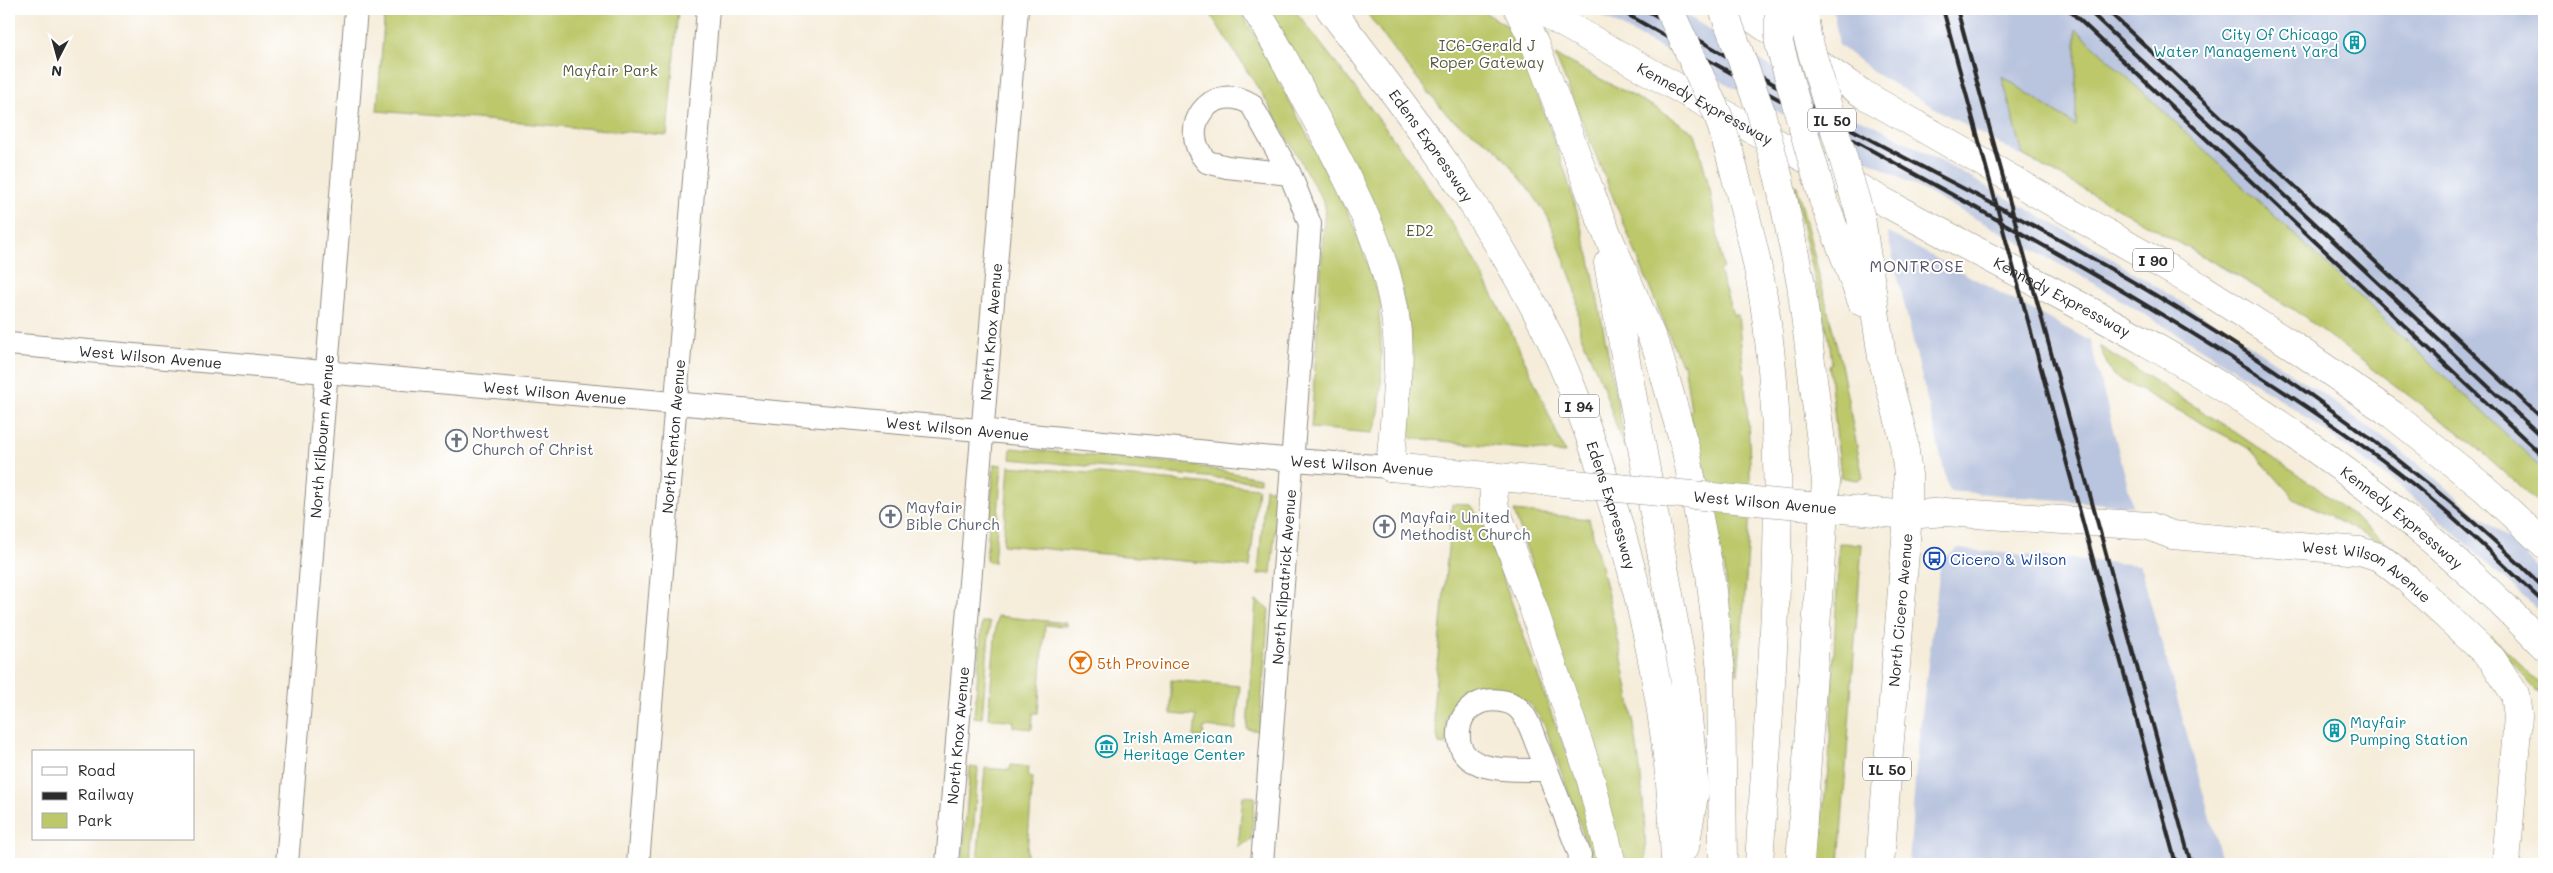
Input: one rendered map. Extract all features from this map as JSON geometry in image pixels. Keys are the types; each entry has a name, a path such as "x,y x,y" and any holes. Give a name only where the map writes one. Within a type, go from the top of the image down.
{"main road":[{"path":"1255,9 1271,34 1361,206 1377,250 1394,312 1397,345 1390,467"},
{"name":"Edens Expressway","path":"1330,9 1413,117 1501,250 1546,331 1583,417 1624,539 1652,652 1668,754 1674,864"},
{"path":"1518,9 1535,44 1599,215 1658,352 1686,451 1706,552 1722,671 1723,864"},
{"name":"Kennedy Expressway","path":"1538,9 1901,211 2147,343 2284,427 2366,487 2433,541 2544,646"},
{"path":"1669,9 1718,115 1744,208 1764,302 1776,427 1774,612 1759,864"},
{"path":"1724,9 1760,109 1779,179 1801,284 1826,481 1817,506 1800,864"},
{"name":"I 90","path":"1739,9 1863,94 2199,286 2292,346 2393,415 2484,488 2544,544"},
{"name":"North Cicero Avenue","path":"1779,9 1779,43 1823,199 1882,357 1903,436 1908,475 1908,515 1880,864"},
{"name":"North Cicero Avenue","path":"1805,15 1807,36 1860,218 1882,357"},
{"path":"1599,215 1684,676 1695,790 1682,864"},
{"name":"West Wilson Avenue","path":"1390,467 1908,515 1944,530 2147,544 2172,535 2360,551 2379,558 2435,602 2486,653 2504,675 2515,694 2518,716 2506,864"},
{"path":"1493,476 1494,505 1533,607 1591,780 1612,864"}],"street":[{"name":"North Kilbourn Avenue","path":"287,864 356,9"},
{"name":"North Kenton Avenue","path":"638,864 674,404 708,9"},
{"name":"North Knox Avenue","path":"947,864 981,430 1017,9"},
{"name":"North Kilpatrick Avenue","path":"1262,864 1294,460 1310,224 1290,174"},
{"name":"West Wilson Avenue","path":"9,344 981,430 1294,460 1390,467"},
{"path":"1547,770 1580,856 1579,864"}],"shaded area":[{"path":"1589,9 1676,9 1855,118 1873,124 2065,230 2236,336 2330,399 2413,460 2510,541 2544,573 2544,616 2459,537 2404,490 2292,407 2220,360 2085,278"},
{"path":"1833,9 2544,9 2544,508 2471,442 2294,310 2098,196 1966,126 1878,75 1839,45"},
{"path":"1887,232 2090,341 2133,506 1949,491"},
{"path":"1957,549 2140,565 2223,864 1909,864 1917,753 1941,561"}],"green space":[{"name":"Mayfair Park","path":"385,9 678,9 667,135 377,111"},
{"path":"1207,9 1239,9 1255,35 1355,227 1382,308 1379,312 1381,393 1379,410 1372,433 1311,428 1325,205 1267,102"},
{"name":"ED2","path":"1267,9 1294,9 1389,133 1443,210 1478,268 1510,328 1565,453 1411,438 1407,429 1411,335 1396,265"},
{"name":"IC6-Gerald J Roper Gateway","path":"1364,9 1479,9 1514,30 1565,171 1590,259 1626,448 1623,446 1603,386 1580,333 1576,291 1548,217 1532,193 1495,147 1449,117 1393,49"},
{"path":"2076,29 2544,470 2544,508 2471,442 2294,310 2233,273 2023,155 2002,76 2076,126"},
{"path":"1555,55 1656,108 1695,133 1710,190 1723,268 1719,271 1733,315 1738,315 1747,410 1750,466 1749,518 1747,570 1738,675 1724,564 1720,564 1704,470 1688,411 1691,410 1684,363 1681,364"},
{"path":"1793,186 1797,186 1840,359 1863,478 1856,480 1841,477 1829,365 1832,363 1829,338"},
{"path":"2099,346 2229,428 2316,487 2398,552 2294,498 2250,449 2112,375"},
{"path":"1011,448 1186,464 1260,478 1260,482 1010,459"},
{"path":"994,464 1002,465 994,563 986,560"},
{"path":"1009,466 1258,488 1250,567 1003,545"},
{"path":"1265,488 1279,490 1271,573 1258,574"},
{"path":"1452,504 1470,505 1483,522 1554,721 1592,815 1600,864 1588,864 1589,851 1544,723 1529,704 1511,694 1484,689 1465,697 1446,717 1447,745 1439,744 1433,711"},
{"path":"1514,511 1589,519 1620,647 1628,690 1641,776 1646,864 1623,864 1587,731"},
{"path":"1839,543 1862,544 1839,864 1816,864 1829,762"},
{"path":"1256,601 1269,609 1259,731 1247,729"},
{"path":"997,616 1066,623 1066,626 1045,625 1038,713 1033,713 1032,729 1013,727 1014,721 988,718"},
{"path":"982,622 990,622 982,718 974,717"},
{"path":"2491,635 2544,687 2544,699 2490,639"},
{"path":"1171,680 1240,686 1236,730 1204,727 1203,737 1194,737 1196,716 1171,714"},
{"path":"1011,765 1029,767 1028,777 1033,778 1026,864 977,864 985,768 1010,770"},
{"path":"970,767 978,768 971,864 962,863"},
{"path":"1243,796 1255,797 1251,840 1238,847"}],"railway":[{"path":"1618,9 2102,279 2291,396 2403,476 2465,529 2544,603"},
{"path":"1644,9 1844,125 2120,274 2249,353 2373,440 2489,536 2544,588"},
{"path":"1943,9 2176,864"},
{"path":"1957,9 2191,864"},
{"path":"2068,9 2544,457"},
{"path":"2087,9 2544,439"},
{"path":"2106,9 2544,420"}],"place":[{"name":"City Of Chicago Water Management Yard","path":"2354,43"},
{"name":"Northwest Church of Christ","path":"456,441"},
{"name":"Mayfair Bible Church","path":"890,516"},
{"name":"Mayfair United Methodist Church","path":"1384,526"},
{"name":"Cicero & Wilson","path":"1934,559"},
{"name":"5th Province","path":"1081,663"},
{"name":"Mayfair Pumping Station","path":"2334,731"},
{"name":"Irish American Heritage Center","path":"1107,746"}],"district":[{"name":"MONTROSE","path":"1917,265"}]}
